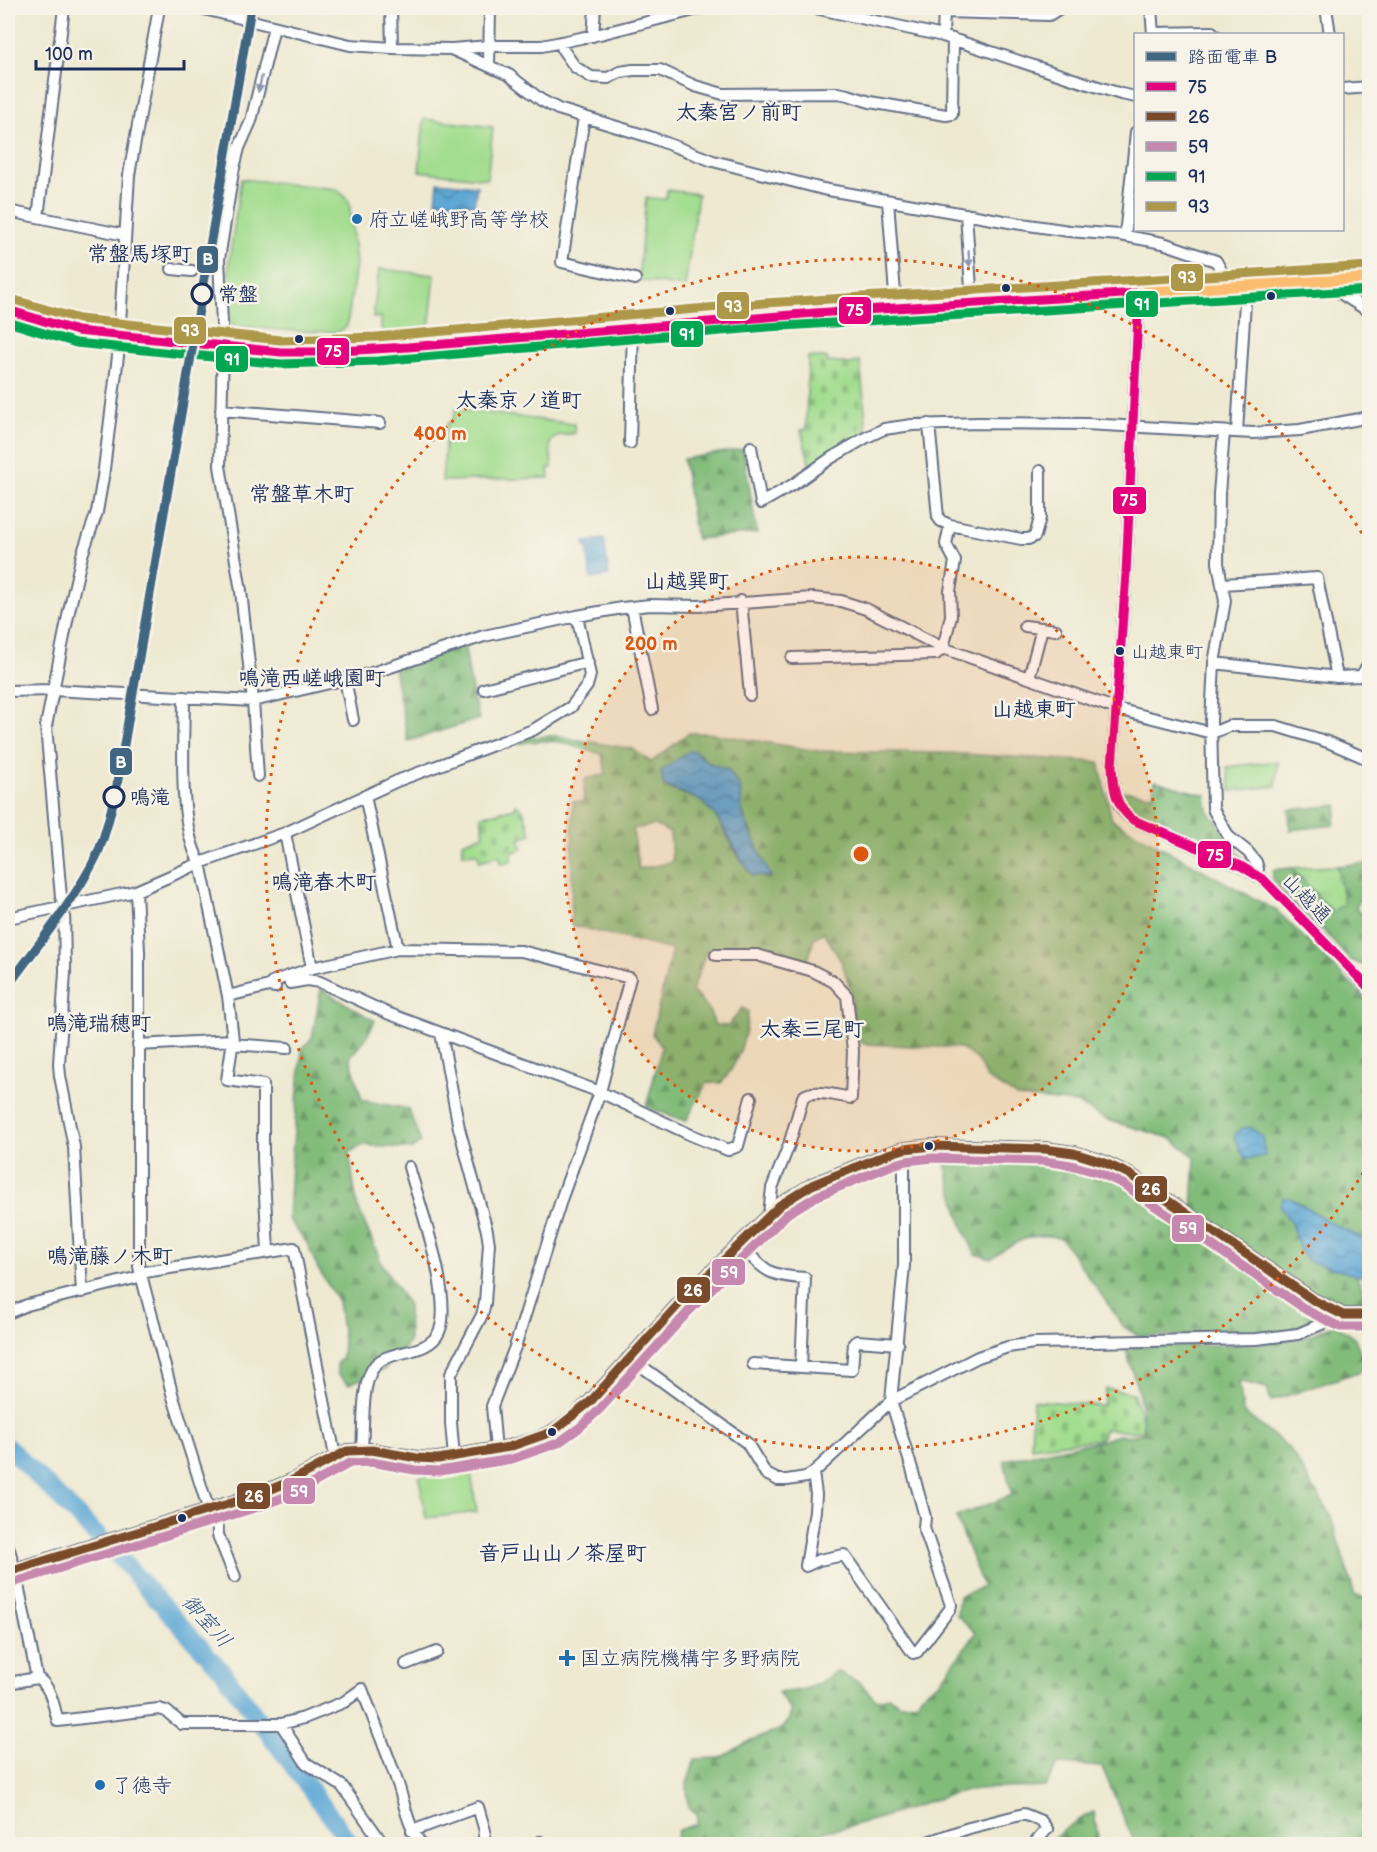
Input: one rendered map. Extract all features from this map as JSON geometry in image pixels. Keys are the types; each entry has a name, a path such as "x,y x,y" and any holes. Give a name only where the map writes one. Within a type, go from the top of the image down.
{"main road":[{"path":"8,310 77,331 281,352 341,351 766,315 1370,278"},
{"path":"11,1571 274,1489 347,1451 362,1449 417,1458 454,1457 496,1450 533,1440 561,1427 590,1402 679,1304 769,1214 791,1196 812,1185 904,1149 933,1146 1045,1149 1074,1153 1103,1162 1129,1174 1313,1300 1343,1315 1370,1315"}],"street":[{"path":"38,217 64,8"},
{"path":"82,1292 74,1147 59,1064 64,972 64,905 60,887 46,726 82,555 97,512 103,477 118,356 129,175 159,8"},
{"path":"200,8 350,45 451,49 542,46 593,36 702,8"},
{"path":"391,8 392,48"},
{"path":"489,66 490,8"},
{"path":"593,36 595,8"},
{"path":"657,8 657,19"},
{"path":"815,8 869,13 1100,88 1134,96"},
{"path":"561,42 563,50 575,67 591,77 608,78 620,72 633,70 660,70 695,86 723,94 838,93 870,102 952,114 948,37 944,10 1049,15 1060,8"},
{"path":"1151,8 1153,33"},
{"path":"1326,8 1330,33"},
{"path":"258,776 253,700 241,591 220,466 223,346 219,259 233,172 239,148 251,121 274,27"},
{"path":"1182,33 1213,33"},
{"path":"451,49 514,78 551,106 643,135 713,161 823,189 888,201 1069,231 1125,236 1163,243 1216,261 1222,272 1223,287"},
{"path":"1344,88 1370,87"},
{"path":"584,117 562,262 635,279"},
{"path":"1125,236 1134,151"},
{"path":"888,201 896,308"},
{"path":"8,211 125,235"},
{"path":"966,214 972,303"},
{"path":"172,268 192,271"},
{"path":"1341,280 1340,293 1370,312"},
{"path":"1237,432 1246,286"},
{"name":"山越通","path":"1139,293 1134,426 1112,774 1114,795 1121,810 1133,820 1233,862 1255,874 1287,902 1370,990"},
{"path":"630,443 633,327"},
{"path":"221,410 380,423"},
{"path":"751,447 761,503 794,484 831,458 884,429 929,424 979,423 1134,426 1237,432 1300,430 1370,417"},
{"path":"929,424 938,517 950,525 1021,539 1032,538 1035,536 1040,518 1040,471"},
{"path":"1224,432 1219,494 1218,563 1224,584 1225,601 1214,663 1213,809 1229,837 1248,852 1256,862 1258,869 1255,874"},
{"path":"792,658 936,654 942,648 951,616 950,591 955,561 946,544 950,525"},
{"path":"1224,584 1317,578 1336,677"},
{"path":"8,691 53,690 253,700 372,673 484,636 577,616 632,607 699,606 741,601 812,598 841,601 866,609 942,648 1117,709 1212,733 1229,726 1276,726 1328,742 1370,760"},
{"path":"741,601 750,695"},
{"path":"632,607 652,709"},
{"path":"8,918 136,891 200,863 285,833 397,781 533,730 561,715 579,700 587,686 590,675 577,616"},
{"path":"1025,626 1056,630"},
{"path":"1029,678 1042,628"},
{"path":"483,689 588,662"},
{"path":"1214,663 1336,677 1360,676 1370,662"},
{"path":"345,679 353,720"},
{"path":"184,697 184,775 188,818 194,853 200,863 228,996 232,1042 227,1080 263,1085 263,1159 268,1251"},
{"path":"365,796 398,949"},
{"path":"285,833 312,968"},
{"path":"136,891 140,951 139,1268 173,1397 213,1509 218,1535 235,1577"},
{"path":"269,986 274,981 312,968 398,949 521,951 630,978 600,1092 562,1197 515,1347 492,1406 496,1450"},
{"path":"716,955 757,956 813,971 834,982 848,996 853,1051 850,1098 814,1093 803,1097 789,1145 772,1188 769,1214"},
{"path":"228,996 307,980 320,982 387,1013 600,1092 691,1136 728,1150 738,1146 752,1098"},
{"path":"441,1033 459,1128 489,1244 485,1303 482,1315 451,1374 454,1457"},
{"path":"138,1045 232,1042 286,1048"},
{"path":"813,1473 816,1494 815,1511 806,1566 819,1560 844,1555 895,1630 913,1653 917,1652 951,1605 924,1528 925,1517 891,1401 904,1265 904,1149"},
{"path":"362,1449 365,1421 364,1399 372,1370 378,1361 433,1341 440,1331 443,1302 438,1271 409,1167"},
{"path":"739,1244 766,1270 778,1276 805,1278 801,1367"},
{"path":"8,1313 27,1305 135,1278 145,1272 294,1248 335,1456"},
{"path":"627,1359 644,1368 747,1443 766,1474 778,1480 787,1480 806,1477 813,1473 891,1401 955,1367 1008,1347 1034,1343 1257,1339 1298,1334 1343,1315"},
{"path":"753,1364 852,1370 854,1343 857,1341 898,1344"},
{"path":"8,1546 11,1571 37,1678"},
{"path":"406,1664 437,1652"},
{"path":"8,1683 37,1678 42,1681 52,1699 58,1721 159,1709 166,1711 182,1724 281,1724 304,1718 344,1702 362,1689 397,1782 411,1830 421,1845"},
{"path":"281,1724 306,1763 342,1786 383,1845"},
{"path":"411,1830 478,1807 485,1831 483,1845"},
{"path":"922,1845 969,1828 1024,1814 1041,1821 1047,1829 1034,1845"},
{"path":"536,1845 540,1842 542,1845"}],"green space":[{"path":"424,119 493,127 487,179 419,171"},
{"path":"241,179 337,189 349,201 356,264 347,326 339,332 235,326 228,321 229,261"},
{"path":"667,190 698,194 685,287 638,280 646,198 666,199"},
{"path":"379,269 435,275 429,329 381,333 381,317 373,318"},
{"path":"808,357 827,358 828,362 851,364 860,361 867,432 810,465 801,430 806,429"},
{"path":"456,409 574,424 575,433 556,436 550,443 552,468 548,468 549,478 442,481 447,424 453,419"},
{"path":"743,449 757,533 696,539 683,459"},
{"path":"464,644 479,719 408,741 394,669"},
{"path":"689,733 709,733 818,751 947,753 1099,762 1112,820 1277,911 1369,1002 1369,1241 1334,1225 1291,1198 1280,1207 1291,1222 1300,1250 1309,1261 1356,1275 1365,1294 1362,1308 1325,1302 1192,1209 1195,1157 1170,1138 1107,1120 1077,1103 1017,1097 987,1078 977,1060 961,1048 864,1044 855,1036 851,992 842,963 824,932 814,938 807,965 750,951 707,950 692,991 708,1008 715,1025 728,1026 742,1008 748,1011 746,1030 740,1050 732,1068 721,1083 707,1083 686,1121 646,1107 662,1047 652,1034 672,950 571,925 573,801 583,802 585,779 606,774 602,754 558,742 539,741 514,744 530,737 555,736 633,749 651,762","holes":["695,751 709,763 727,769 740,787 742,811 771,877 741,861 715,815 698,799 670,789 663,784","655,825 670,833 672,862 639,869 633,829"]},
{"path":"1278,761 1276,786 1231,791 1227,767"},
{"path":"1155,781 1206,795 1208,810 1242,858 1127,808 1121,791 1153,795"},
{"path":"516,804 523,810 531,834 519,840 523,848 512,853 512,860 502,864 499,855 480,861 477,853 463,854 462,842 484,835 481,816 515,808"},
{"path":"1338,805 1334,825 1290,830 1289,810"},
{"path":"1369,863 1369,897 1359,900 1356,908 1369,923 1369,968 1348,959 1317,923 1273,880 1273,870 1291,868 1333,912 1344,904 1337,866"},
{"path":"1337,866 1345,904 1333,913 1291,868"},
{"path":"321,989 375,1021 366,1038 350,1057 362,1100 408,1109 421,1142 412,1149 364,1145 349,1152 357,1205 382,1264 408,1305 409,1342 384,1370 348,1384 337,1373 337,1363 342,1358 343,1338 338,1301 318,1269 307,1243 288,1219 302,1049 312,1038"},
{"path":"949,1151 1042,1156 1083,1163 1125,1184 1327,1316 1297,1329 1256,1335 1138,1336 1124,1327 1062,1239 1042,1236 1024,1239 991,1259 975,1254 962,1225 945,1164 945,1154"},
{"path":"1335,1324 1355,1339 1367,1369 1271,1401 1267,1388 1239,1381 1243,1412 1289,1448 1330,1514 1355,1596 1369,1598 1369,1844 1135,1844 1102,1767 1058,1764 1045,1787 989,1788 968,1791 855,1825 779,1839 727,1843 675,1842 678,1830 697,1824 697,1813 688,1808 687,1784 695,1759 720,1758 744,1744 781,1729 789,1719 791,1711 778,1692 809,1688 836,1671 859,1682 876,1700 889,1697 900,1704 916,1702 925,1691 939,1683 976,1633 957,1615 959,1596 983,1587 956,1517 1012,1495 1004,1460 1104,1440 1118,1435 1132,1436 1143,1432 1140,1401 1126,1350 1136,1347 1258,1344 1300,1339"},
{"path":"1106,1389 1133,1393 1143,1421 1142,1430 1132,1432 1105,1429 1101,1439 1031,1447 1033,1400 1103,1406"},
{"path":"470,1468 477,1512 426,1518 419,1477"},
{"path":"1094,1812 1099,1844 1045,1844 1075,1822"}],"water":[{"path":"438,182 477,186 474,205 436,201"},
{"path":"604,539 609,576 591,579 587,547 584,542"},
{"path":"689,751 695,751 709,763 727,769 740,787 742,811 771,877 752,875 721,823 706,805 663,784 661,771"},
{"path":"1250,1127 1262,1137 1265,1156 1246,1159 1241,1152 1234,1136 1240,1129"},
{"path":"1283,1198 1291,1198 1334,1225 1369,1241 1369,1279 1309,1261 1300,1250 1291,1222 1280,1207"}],"waterway":[{"name":"御室川","path":"8,1447 117,1555 223,1672 351,1844"}],"tram line":[{"name":"B","path":"8,986 66,907 87,874 108,824 116,791 251,8"}],"transit line":[{"name":"93","path":"11,299 79,319 281,340 376,337 765,303 1369,266"},
{"name":"91","path":"8,322 76,343 281,364 378,361 767,327 1370,290"},
{"name":"75","path":"1139,293 1126,574 1112,766 1116,796 1122,809 1133,820 1241,866 1264,880 1370,989"},
{"name":"75","path":"8,310 77,331 281,352 323,352 815,313 1139,293"},
{"name":"26","path":"8,1572 257,1495 291,1481 347,1451 372,1450 417,1458 438,1459 509,1447 552,1432 590,1402 679,1304 780,1205 812,1185 904,1149 933,1146 1045,1149 1074,1153 1103,1162 1129,1174 1313,1300 1343,1315 1370,1315"},
{"name":"59","path":"12,1583 261,1506 297,1492 350,1463 371,1462 415,1470 439,1471 512,1459 558,1443 599,1410 688,1312 787,1214 817,1196 906,1161 933,1158 1044,1161 1071,1165 1099,1173 1123,1184 1308,1311 1340,1327 1370,1327"}],"place":[{"name":"府立嵯峨野高等学校","path":"357,219"},
{"name":"常盤","path":"202,294"},
{"name":"山越東町","path":"1120,651"},
{"name":"鳴滝","path":"114,797"},
{"name":"国立病院機構宇多野病院","path":"567,1658"},
{"name":"了徳寺","path":"100,1785"}],"district":[{"name":"太秦宮ノ前町","path":"739,112"},
{"name":"常盤馬塚町","path":"140,254"},
{"name":"太秦京ノ道町","path":"519,400"},
{"name":"常盤草木町","path":"302,494"},
{"name":"山越巽町","path":"687,581"},
{"name":"鳴滝西嵯峨園町","path":"312,678"},
{"name":"山越東町","path":"1034,709"},
{"name":"鳴滝春木町","path":"324,882"},
{"name":"鳴滝瑞穂町","path":"99,1023"},
{"name":"太秦三尾町","path":"812,1029"},
{"name":"鳴滝藤ノ木町","path":"110,1256"},
{"name":"音戸山山ノ茶屋町","path":"563,1553"}]}
